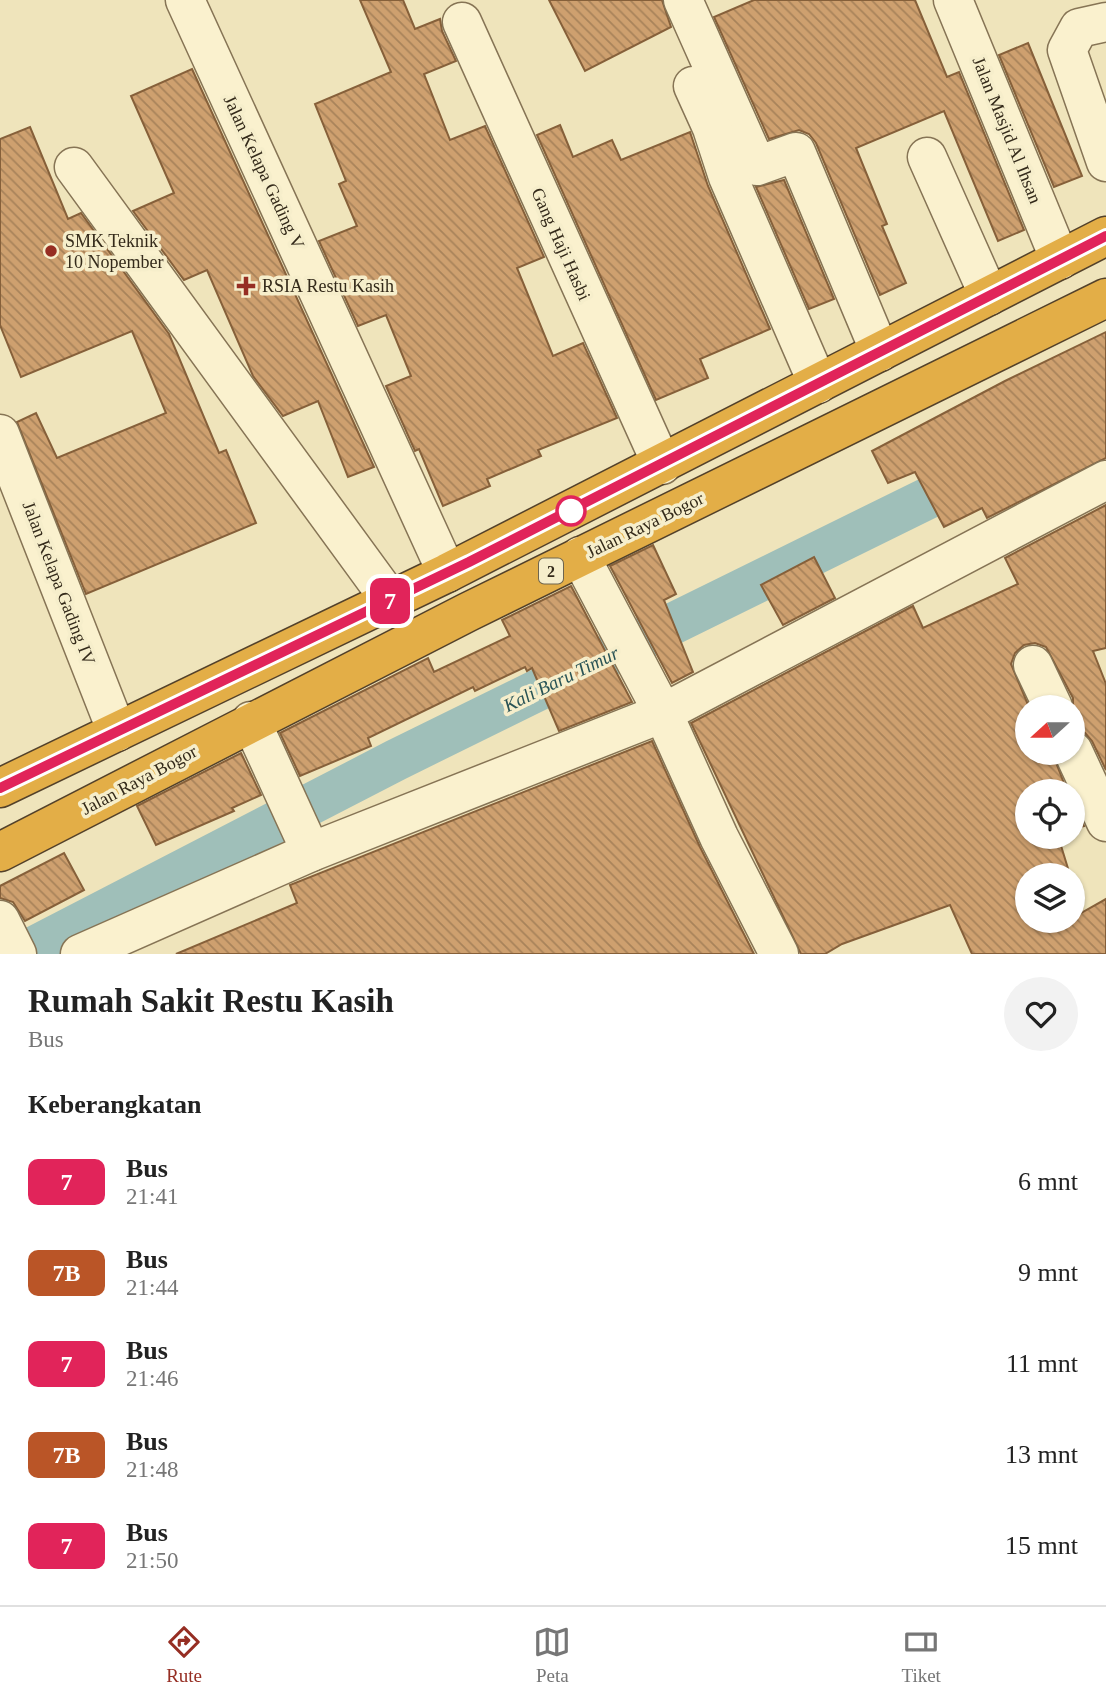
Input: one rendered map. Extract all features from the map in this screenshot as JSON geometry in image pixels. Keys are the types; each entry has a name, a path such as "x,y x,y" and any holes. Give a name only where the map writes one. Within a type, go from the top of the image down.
{"highway":[{"path":"0,788 391,601 1106,236"},
{"name":"Jalan Raya Bogor","path":"0,852 251,721 580,556 1106,298"}],"street":[{"name":"Jalan Kelapa Gading V","path":"185,0 447,573"},
{"path":"683,0 757,166 796,152 880,352"},
{"name":"Jalan Masjid Al Ihsan","path":"953,0 1060,260"},
{"name":"Gang Haji Hasbi","path":"461,22 662,465"},
{"path":"1106,22 1079,28 1067,50 1106,162"},
{"path":"691,81 712,128 728,177 818,384"},
{"path":"927,157 989,296"},
{"path":"74,167 391,601"},
{"name":"Jalan Kelapa Gading IV","path":"0,434 117,732"},
{"path":"80,954 308,846 663,713 1106,480"},
{"path":"580,556 663,713 719,837 779,954"},
{"path":"1033,665 1047,695"},
{"path":"251,721 308,846"},
{"path":"1080,765 1106,822"}],"building":[{"path":"360,0 403,0 415,29 440,19 442,31 456,61 424,74 450,140 485,126 544,257 517,268 553,356 583,343 617,418 538,450 541,456 487,479 490,486 443,506 419,449 415,451 386,386 411,376 386,315 358,326 319,241 357,226 339,184 346,181 315,104 391,72"},
{"path":"549,0 662,0 671,27 585,71"},
{"path":"754,0 915,0 947,77 959,72 1024,230 998,241 944,111 856,148 887,224 882,226 906,283 880,295 816,143 809,134 799,130 769,139 714,17"},
{"path":"1028,43 1082,176 1054,187 999,55"},
{"path":"192,69 374,467 348,477 318,401 283,416 253,376 207,270 184,280 133,211 174,193 131,96"},
{"path":"560,125 573,157 612,140 621,160 690,132 708,186 770,329 700,359 708,378 656,400 537,135"},
{"path":"30,127 68,219 81,213 169,334 219,453 226,450 256,523 86,594 17,422 36,413 57,458 166,413 132,331 21,377 0,325 0,139"},
{"path":"784,180 834,299 809,309 756,187"},
{"path":"1106,332 1106,458 987,518 982,508 944,527 915,472 888,483 872,451 1005,381"},
{"path":"1106,505 1106,648 1093,651 1106,684 1106,770 1092,741 1085,733 1085,695 1071,695 1046,647 1035,643 1024,645 1015,653 1011,664 1024,695 1015,695 1015,765 1057,765 1062,779 1015,779 1015,849 1062,849 1066,863 1015,863 1015,933 1085,933 1085,911 1106,899 1106,954 972,954 950,905 842,944 825,954 801,954 691,723 913,606 923,628 1018,584 1005,558"},
{"path":"653,545 676,594 664,600 693,672 672,683 610,566"},
{"path":"814,557 835,598 783,625 761,585"},
{"path":"571,586 632,702 559,731 532,668 527,671 525,667 475,691 473,687 368,738 371,746 300,776 280,733 428,658 434,672 510,636 502,620"},
{"path":"652,741 700,847 754,954 176,954 297,903 290,885"},
{"path":"241,753 261,795 232,808 234,811 156,845 137,806"},
{"path":"64,853 84,890 25,921 13,902 0,898 0,886"}],"waterway":[{"name":"Kali Baru Timur","path":"21,954 396,760 979,473"}],"bus line":[{"name":"7","path":"0,788 469,562 1106,236"}],"place":[{"name":"SMK Teknik 10 Nopember","path":"51,251"},
{"name":"RSIA Restu Kasih","path":"246,286"}]}
